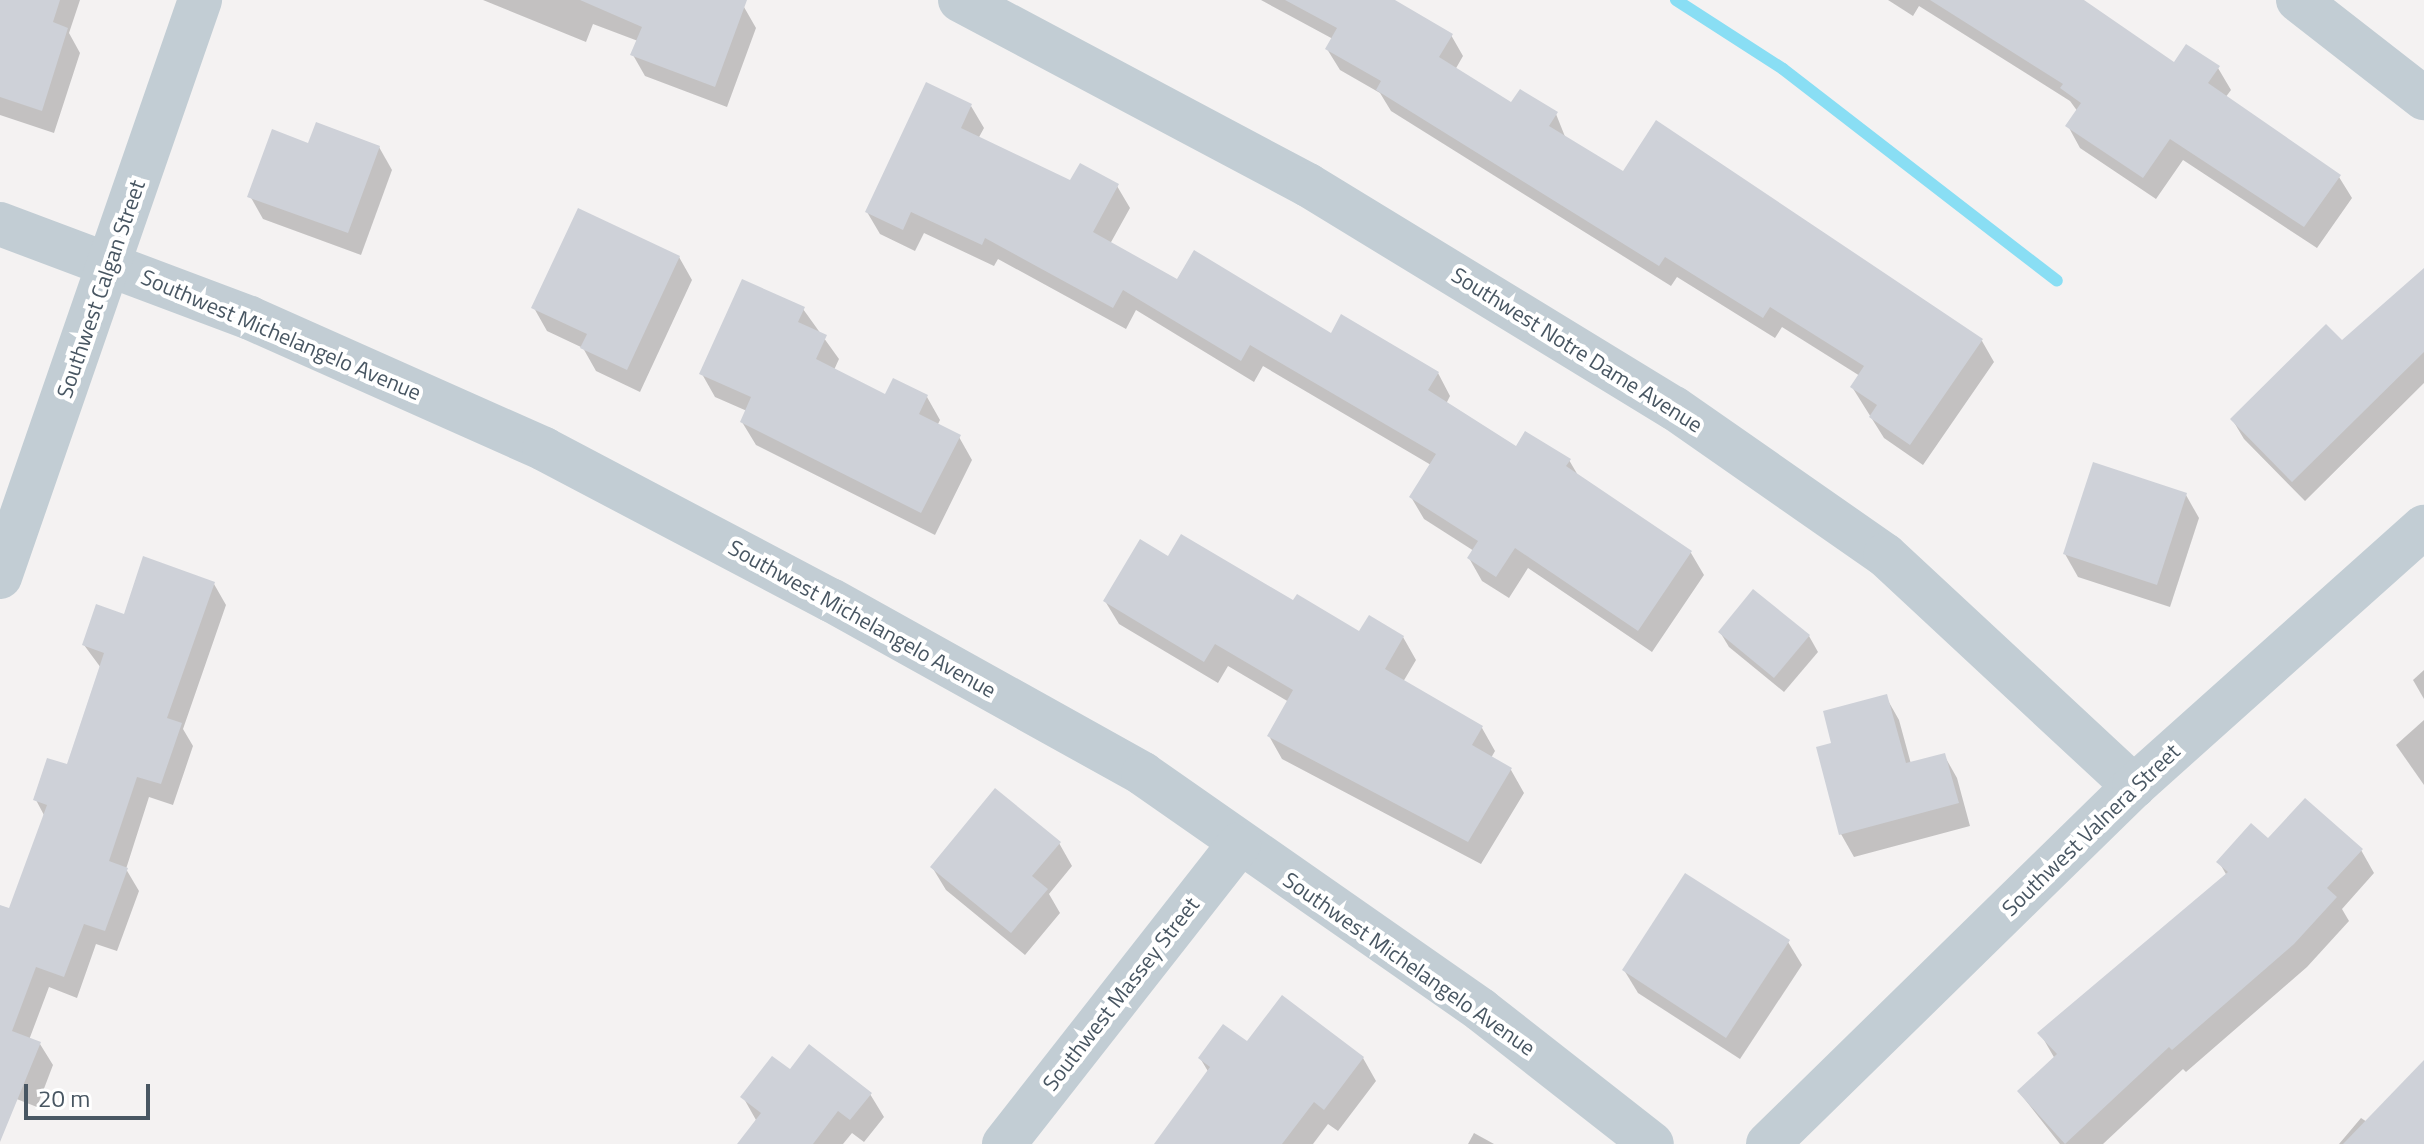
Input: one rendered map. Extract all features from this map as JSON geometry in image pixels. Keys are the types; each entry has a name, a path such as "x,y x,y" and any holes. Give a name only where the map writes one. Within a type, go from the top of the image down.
{"street":[{"name":"Southwest Calgan Street","path":"0,577 200,0"},
{"name":"Southwest Notre Dame Avenue","path":"960,0 1308,185 1674,408 1885,555 2134,786"},
{"path":"2298,0 2424,98"},
{"name":"Southwest Michelangelo Avenue","path":"0,224 110,262 250,318 544,449 831,600 1143,774 1239,844 1481,1010 1652,1144"},
{"name":"Southwest Valnera Street","path":"1768,1144 2134,786 2424,527"},
{"name":"Southwest Massey Street","path":"1004,1144 1239,844"}],"building":[{"path":"0,0 60,0 53,22 68,28 42,111 0,97"},
{"path":"580,0 747,0 715,87 630,55 642,27"},
{"path":"1285,0 1395,0 1453,34 1439,57 1511,102 1520,89 1558,112 1549,126 1623,171 1656,120 1983,339 1910,445 1869,417 1877,405 1850,387 1864,366 1770,307 1763,318 1665,257 1659,266 1376,90 1381,81 1325,49 1337,28"},
{"path":"1930,0 2084,0 2174,62 2186,44 2220,66 2208,83 2341,175 2304,227 2170,139 2143,178 2065,126 2081,103 2060,88 2063,84"},
{"path":"926,82 972,104 961,128 1070,180 1080,163 1119,184 1093,232 1177,279 1194,250 1331,333 1341,314 1439,372 1428,390 1516,446 1525,431 1571,459 1566,466 1692,551 1638,631 1515,548 1496,577 1467,558 1478,541 1409,497 1436,454 1250,345 1241,361 1123,290 1113,308 985,238 982,245 911,212 903,230 865,212"},
{"path":"316,122 380,146 348,233 247,197 272,129 308,143"},
{"path":"578,208 680,256 627,370 580,348 587,334 531,308"},
{"path":"2424,268 2424,352 2292,482 2230,419 2326,324 2342,340"},
{"path":"742,279 805,307 798,322 827,335 816,359 885,394 893,378 928,395 919,414 961,435 921,513 740,422 751,397 699,374"},
{"path":"2093,462 2187,493 2157,585 2063,554"},
{"path":"1181,534 1293,600 1297,594 1359,631 1369,615 1404,636 1385,669 1483,726 1472,745 1512,768 1468,842 1267,736 1293,690 1215,644 1204,662 1103,601 1140,539 1168,556"},
{"path":"143,556 215,582 167,718 182,723 161,784 137,777 109,861 128,868 105,931 84,924 64,977 36,967 12,1031 41,1042 0,1142 0,905 9,908 47,805 33,800 47,758 67,764 104,653 82,645 96,604 124,614"},
{"path":"1753,589 1810,635 1774,678 1718,632"},
{"path":"1887,694 1906,763 1945,753 1959,803 1839,835 1816,747 1831,743 1823,711"},
{"path":"995,788 1061,842 1032,876 1048,889 1011,933 930,867"},
{"path":"2305,798 2363,849 2327,888 2337,897 2294,944 2172,1050 2169,1047 2065,1144 2017,1091 2057,1054 2037,1033 2228,872 2216,862 2251,823 2268,838"},
{"path":"1685,873 1790,940 1726,1038 1622,970"},
{"path":"1282,995 1364,1057 1324,1110 1314,1102 1282,1144 1154,1144 1210,1067 1198,1058 1223,1024 1247,1041"},
{"path":"809,1044 872,1093 850,1120 838,1111 813,1144 737,1144 761,1113 740,1097 772,1056 790,1069"},
{"path":"2424,1060 2424,1144 2343,1144"}],"waterway":[{"path":"1676,0 1783,69 2057,281"}]}
